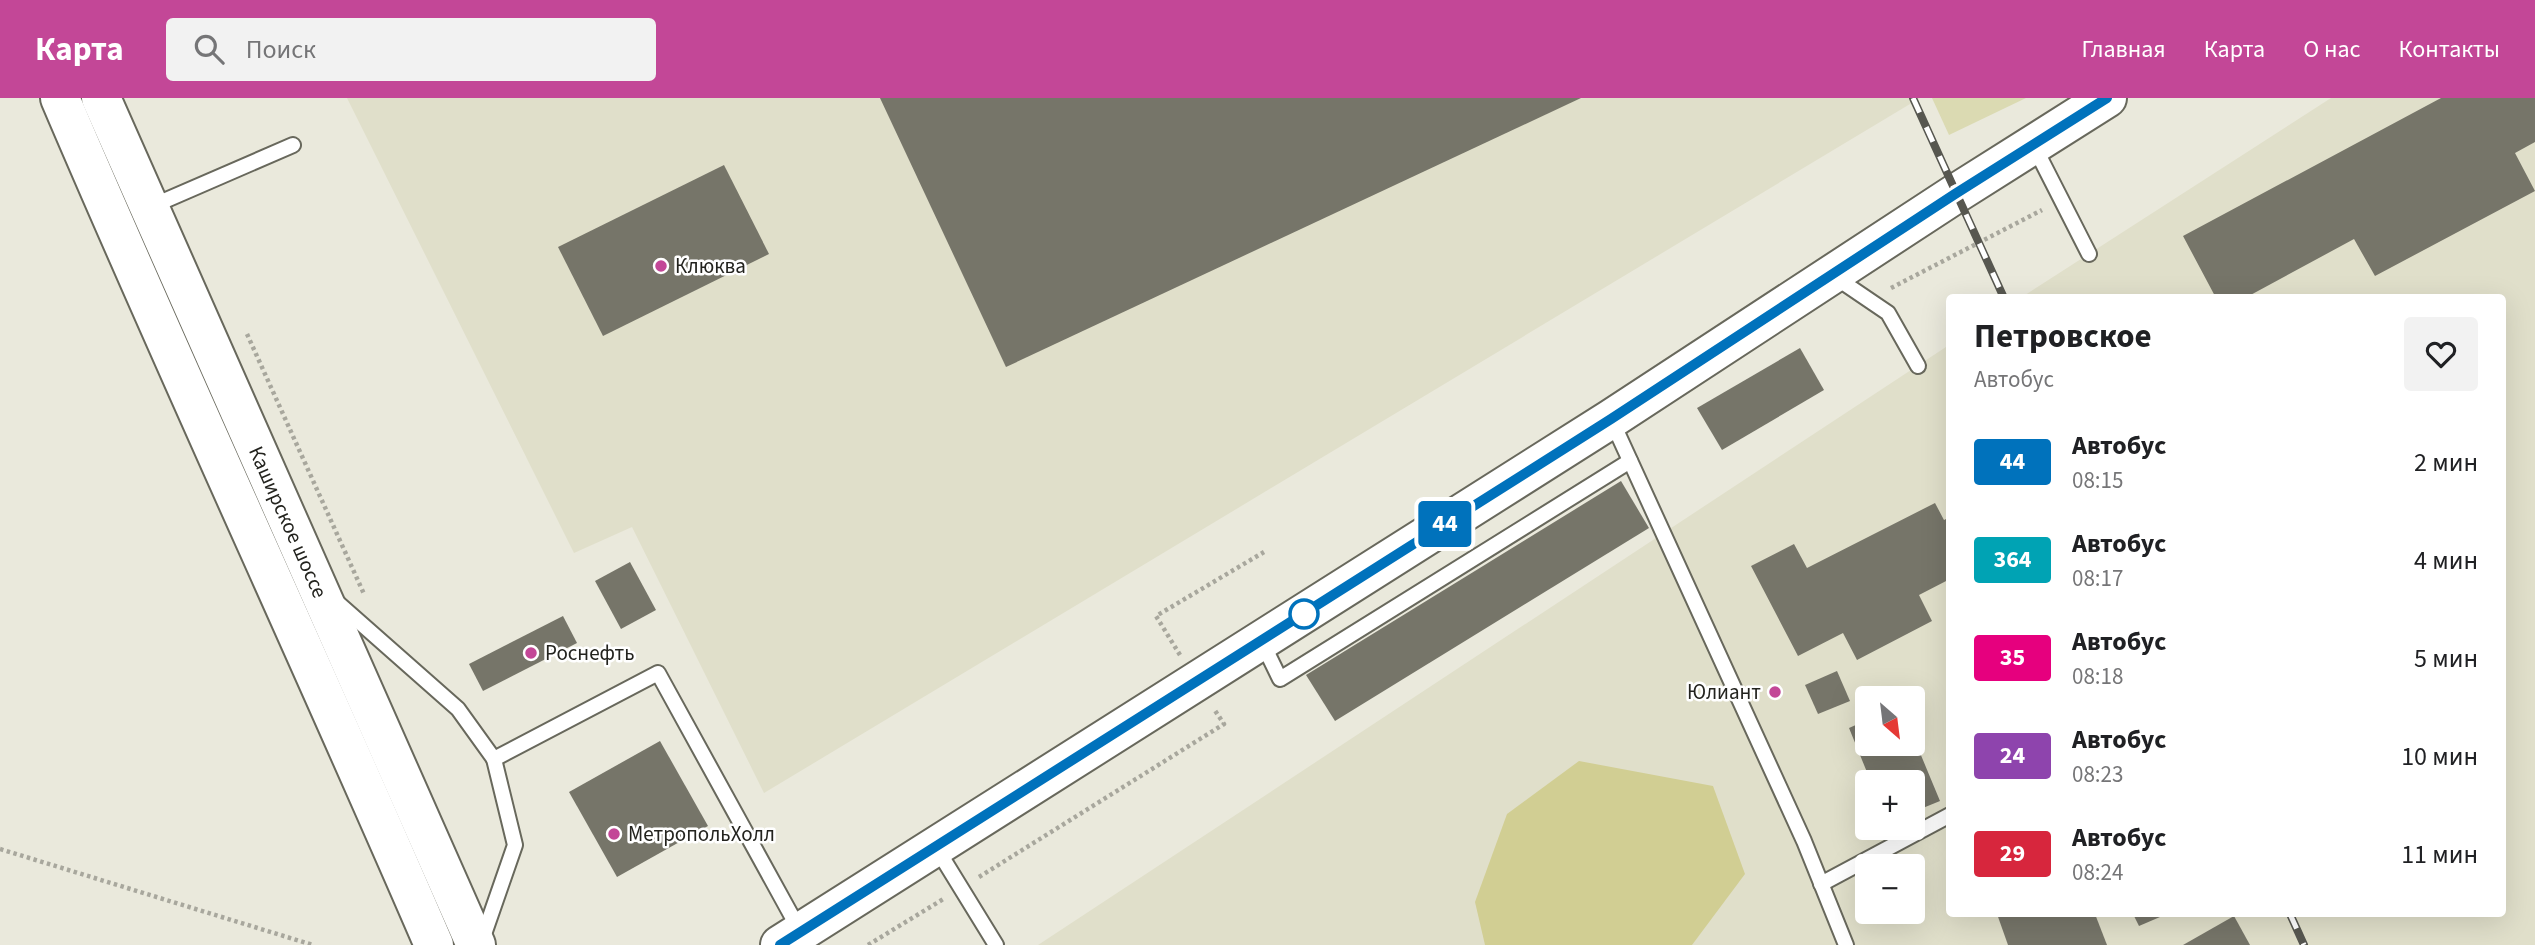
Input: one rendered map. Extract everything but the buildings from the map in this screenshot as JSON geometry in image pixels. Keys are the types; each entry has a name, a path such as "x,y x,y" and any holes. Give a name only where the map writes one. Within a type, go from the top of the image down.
{"main road":[{"name":"Каширское шоссе","path":"60,98 131,215 315,583 478,945"},
{"name":"Каширское шоссе","path":"101,98 131,215 332,708 434,945"},
{"path":"791,939 1611,419 2107,98"}],"lane":[{"path":"131,215 293,145"},
{"path":"2034,145 2089,254"},
{"path":"1832,275 1888,313 1918,366"},
{"path":"1611,419 1804,841 1846,945"},
{"path":"1261,641 1280,679 1630,461"},
{"path":"315,583 458,709 494,759 515,845 478,945"},
{"path":"494,759 658,673 791,939"},
{"path":"1821,884 1946,817"},
{"path":"936,848 996,945"}],"path":[{"path":"1869,300 2061,200"},
{"path":"246,332 365,597"},
{"path":"0,849 313,945"}],"shaded area":[{"path":"347,98 1920,98 764,793 632,527 574,553"},
{"path":"2331,98 2535,98 2535,945 1038,945 1946,347 1946,917 2506,917 2506,294 2027,294"},
{"path":"1579,761 1713,786 1745,874 1692,945 1485,945 1475,902 1507,814"}],"green space":[{"path":"1932,98 2026,98 1949,135"}],"railway":[{"path":"1913,98 2002,294"},
{"path":"2291,917 2304,945"}],"bus line":[{"name":"44","path":"780,945 1611,419 2107,98"}],"place":[{"name":"Клюква","path":"661,266"},
{"name":"Роснефть","path":"531,653"},
{"name":"Юлиант","path":"1775,692"},
{"name":"МетропольХолл","path":"614,834"}]}
